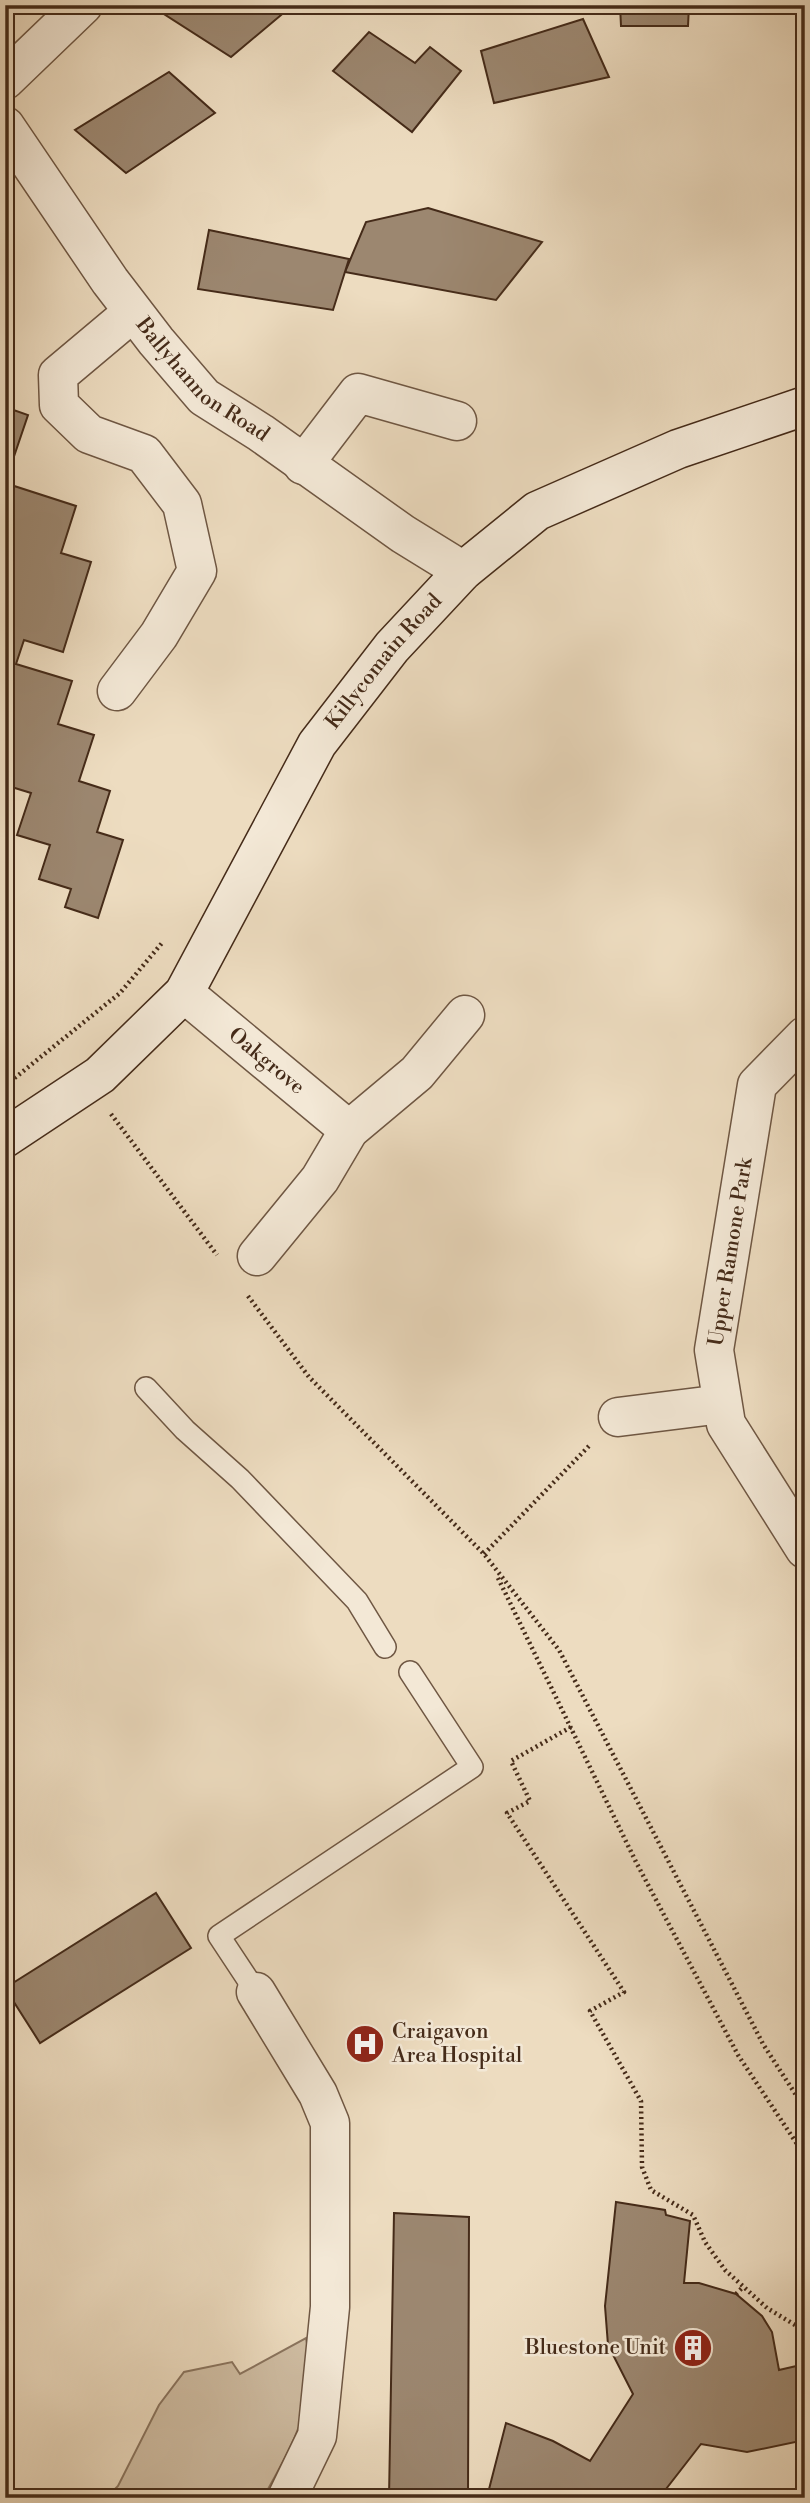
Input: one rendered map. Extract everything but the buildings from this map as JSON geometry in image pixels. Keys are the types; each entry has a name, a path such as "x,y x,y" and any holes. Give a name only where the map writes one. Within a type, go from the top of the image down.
{"street":[{"path":"5,80 83,5"},
{"name":"Ballyhannon Road","path":"5,126 133,312 204,397 463,571"},
{"path":"117,691 159,635 197,571 182,504 144,454 89,434 59,405 58,375 133,312"},
{"path":"303,465 358,393 457,421"},
{"name":"Killycomain Road","path":"5,1138 101,1089 184,993 317,744 392,647 463,571 537,512 678,449 805,406"},
{"name":"Oakgrove","path":"184,993 349,1130"},
{"path":"250,1273 320,1179 349,1130 417,1073 465,1015"},
{"name":"Upper Ramone Park","path":"805,1036 757,1085 714,1350 726,1424 805,1549"},
{"path":"618,1417 722,1404"},
{"path":"256,1992 318,2094 330,2123 330,2306 317,2436 287,2498"}],"lane":[{"path":"146,1388 185,1430 240,1479 357,1601 385,1647"},
{"path":"256,1992 219,1936 472,1768 410,1672"}],"path":[{"path":"5,1086 120,993 169,935"},
{"path":"101,1089 218,1256"},
{"path":"250,1273 309,1377 484,1554 559,1650 763,2044 805,2109"},
{"path":"484,1554 618,1417"},
{"path":"493,1568 636,1862 738,2055 805,2156"},
{"path":"571,1727 511,1761 530,1801 507,1813 624,1992 590,2011 641,2101 642,2167 652,2190 693,2215 705,2242 742,2288 805,2332"},
{"path":"736,2294 742,2288"}],"shaded area":[{"path":"306,2338 311,2371 305,2408 294,2440 263,2498 106,2498 118,2486 159,2405 184,2372 232,2362 240,2374"}],"place":[{"name":"Craigavon Area Hospital","path":"365,2044"},
{"name":"Bluestone Unit","path":"693,2348"}]}
